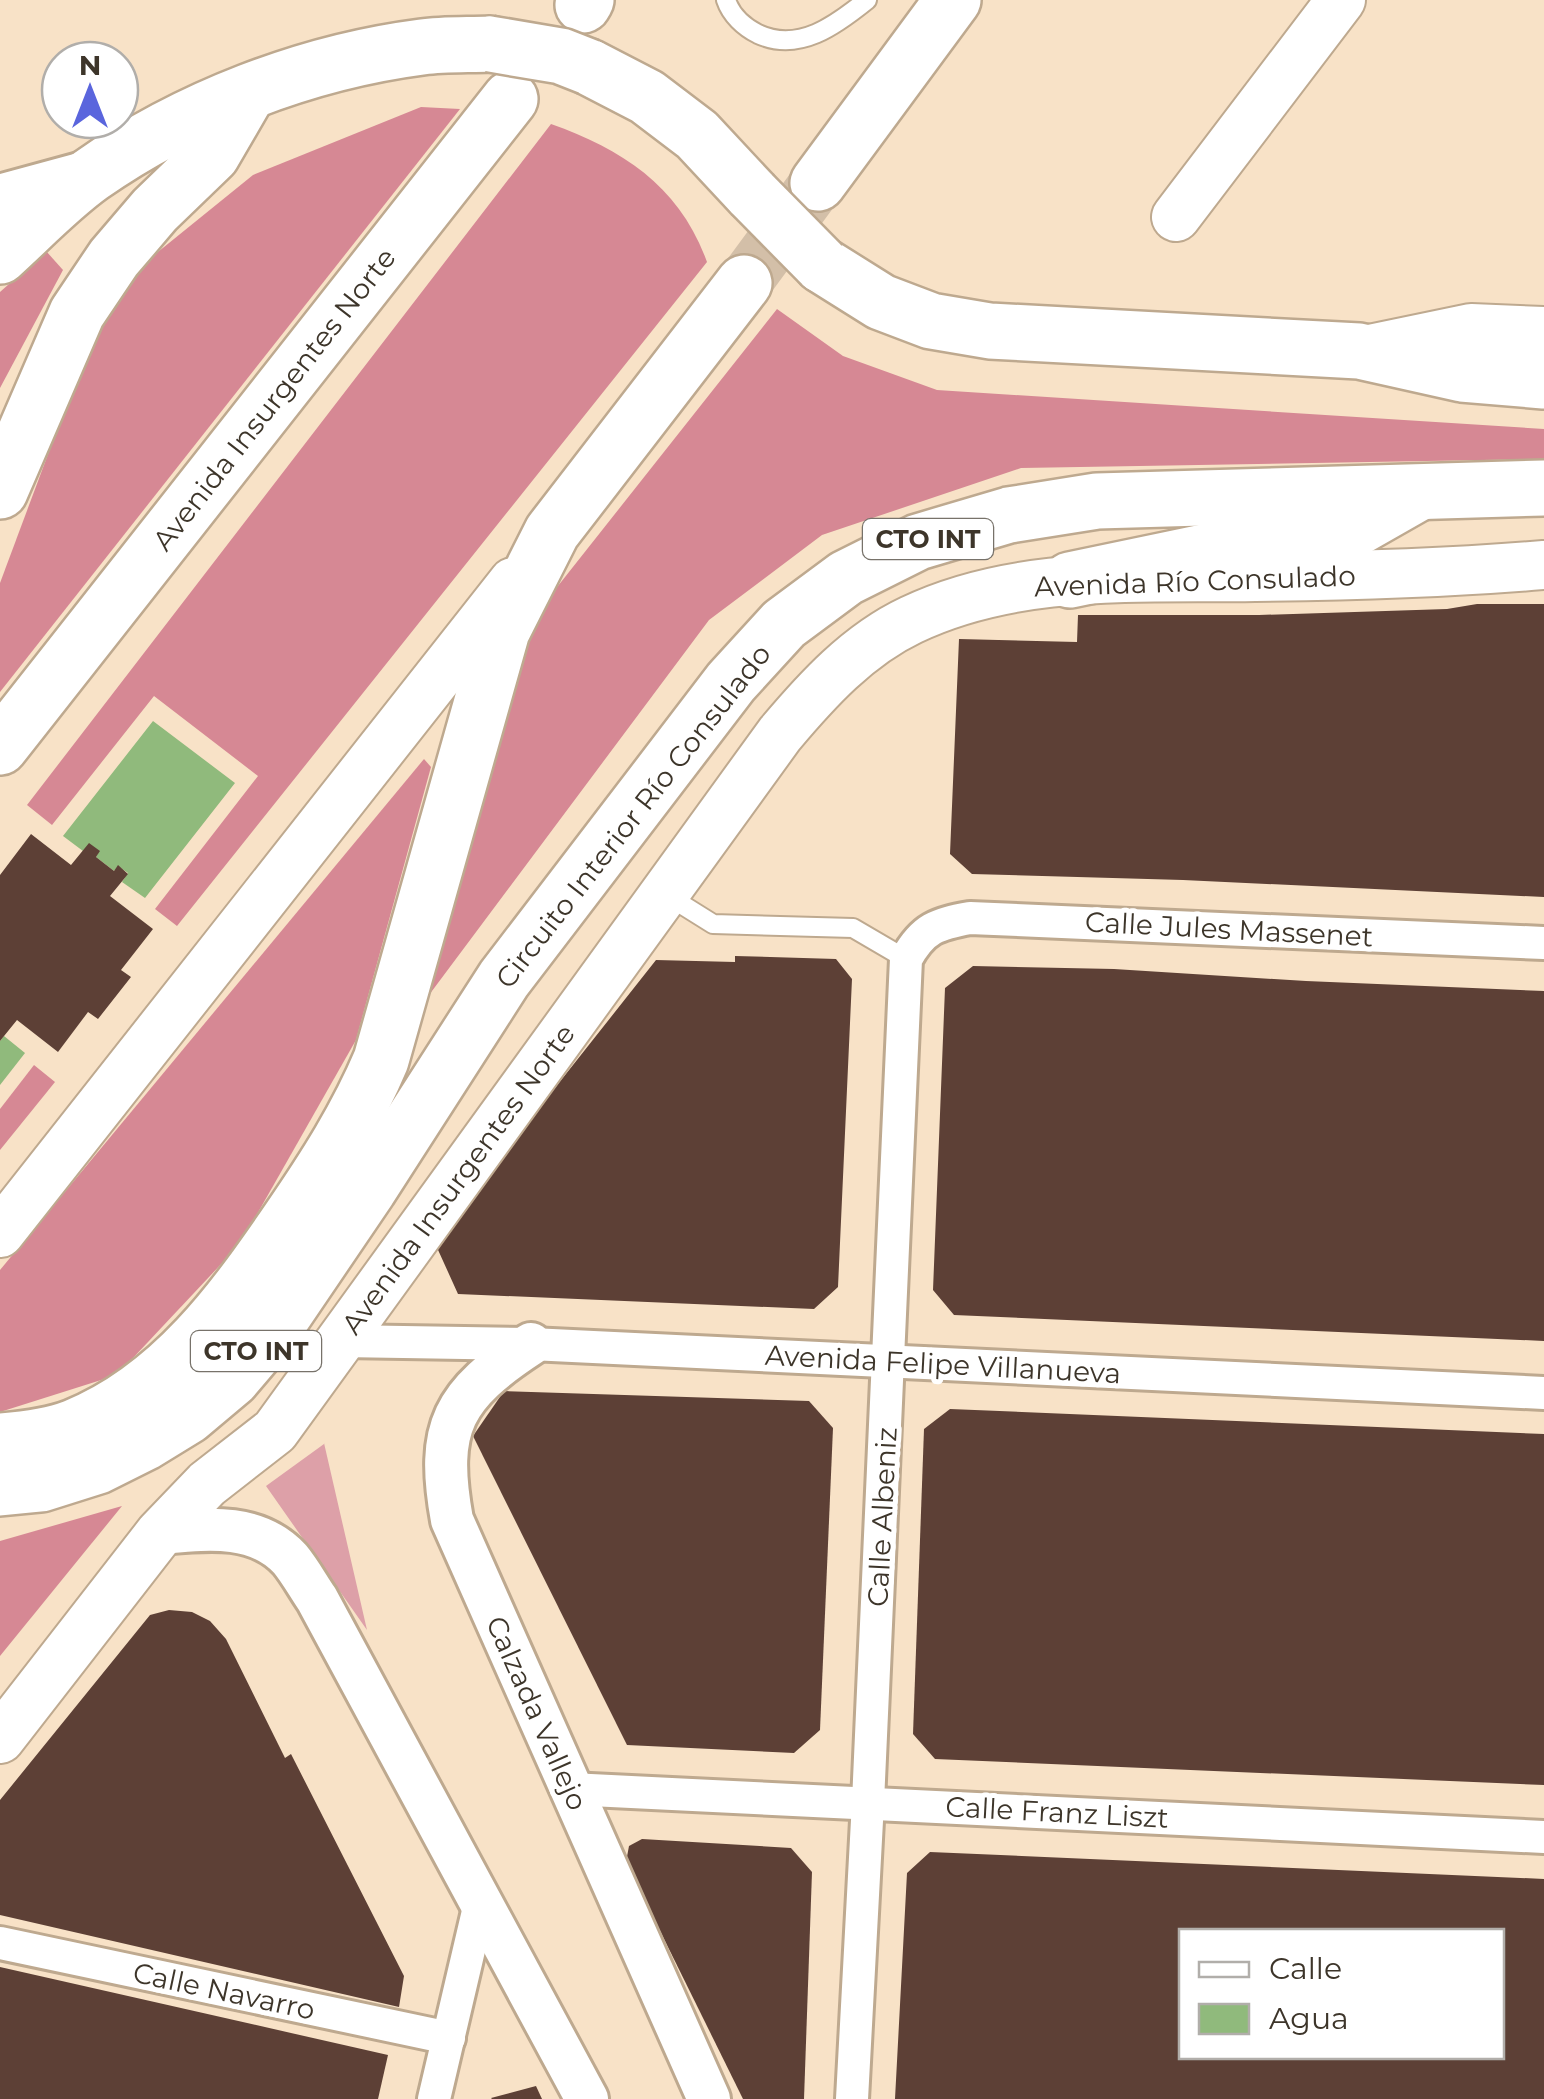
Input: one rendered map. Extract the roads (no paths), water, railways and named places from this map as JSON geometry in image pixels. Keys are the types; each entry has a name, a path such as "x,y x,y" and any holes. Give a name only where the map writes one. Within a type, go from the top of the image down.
{"highway":[{"path":"818,183 954,0"},
{"path":"0,256 88,177 195,115 338,63 424,46 490,44 543,52 590,67 647,96 698,136 822,265 882,302 931,321 990,331 1358,351 1462,374 1544,382"},
{"path":"0,491 77,313 114,258 212,156 248,93"},
{"name":"Avenida Insurgentes Norte","path":"0,747 510,98"},
{"path":"0,1442 74,1427 116,1404 192,1347 284,1228 360,1112 399,1001 502,631 552,532 744,284"},
{"name":"Circuito Interior Río Consulado","path":"0,1488 40,1484 98,1466 144,1444 188,1416 232,1379 272,1332 504,979 731,682 784,624 846,578 918,542 1009,515 1097,501 1544,488"},
{"path":"1070,580 1214,550 1346,534 1423,490"}],"main road":[{"path":"1176,217 1341,0"},
{"path":"0,201 88,177"},
{"path":"1358,351 1472,328 1544,331"},
{"path":"0,1233 552,532"},
{"name":"Avenida Río Consulado","path":"860,651 910,620 983,592 1070,580 1351,576 1544,565"},
{"name":"Avenida Insurgentes Norte","path":"0,1739 160,1533 207,1484 276,1430 780,734 813,695 860,651"}],"street":[{"name":"Calle Jules Massenet","path":"912,948 941,924 970,918 1544,943"},
{"name":"Calle Albeniz","path":"852,2099 912,948"},
{"name":"Avenida Felipe Villanueva","path":"342,1341 531,1344 1544,1392"},
{"name":"Calzada Vallejo","path":"531,1344 488,1372 466,1396 450,1428 444,1475 452,1520 709,2099"},
{"path":"160,1533 206,1529 247,1532 288,1557 317,1599 587,2099"},
{"name":"Calle Franz Liszt","path":"570,1790 1544,1837"},
{"path":"434,2099 480,1903"},
{"name":"Calle Navarro","path":"0,1943 449,2038"}],"lane":[{"path":"726,0 729,9 748,29 774,42 806,38 836,24 866,0"},
{"path":"664,894 713,924 853,928 912,948"}],"water":[{"path":"153,721 235,783 145,898 122,882 128,873 118,866 114,871 96,857 99,851 83,851 63,836"},
{"path":"4,1036 25,1053 0,1085 0,1041"}],"tunnel":[{"path":"744,283 813,189"}]}
